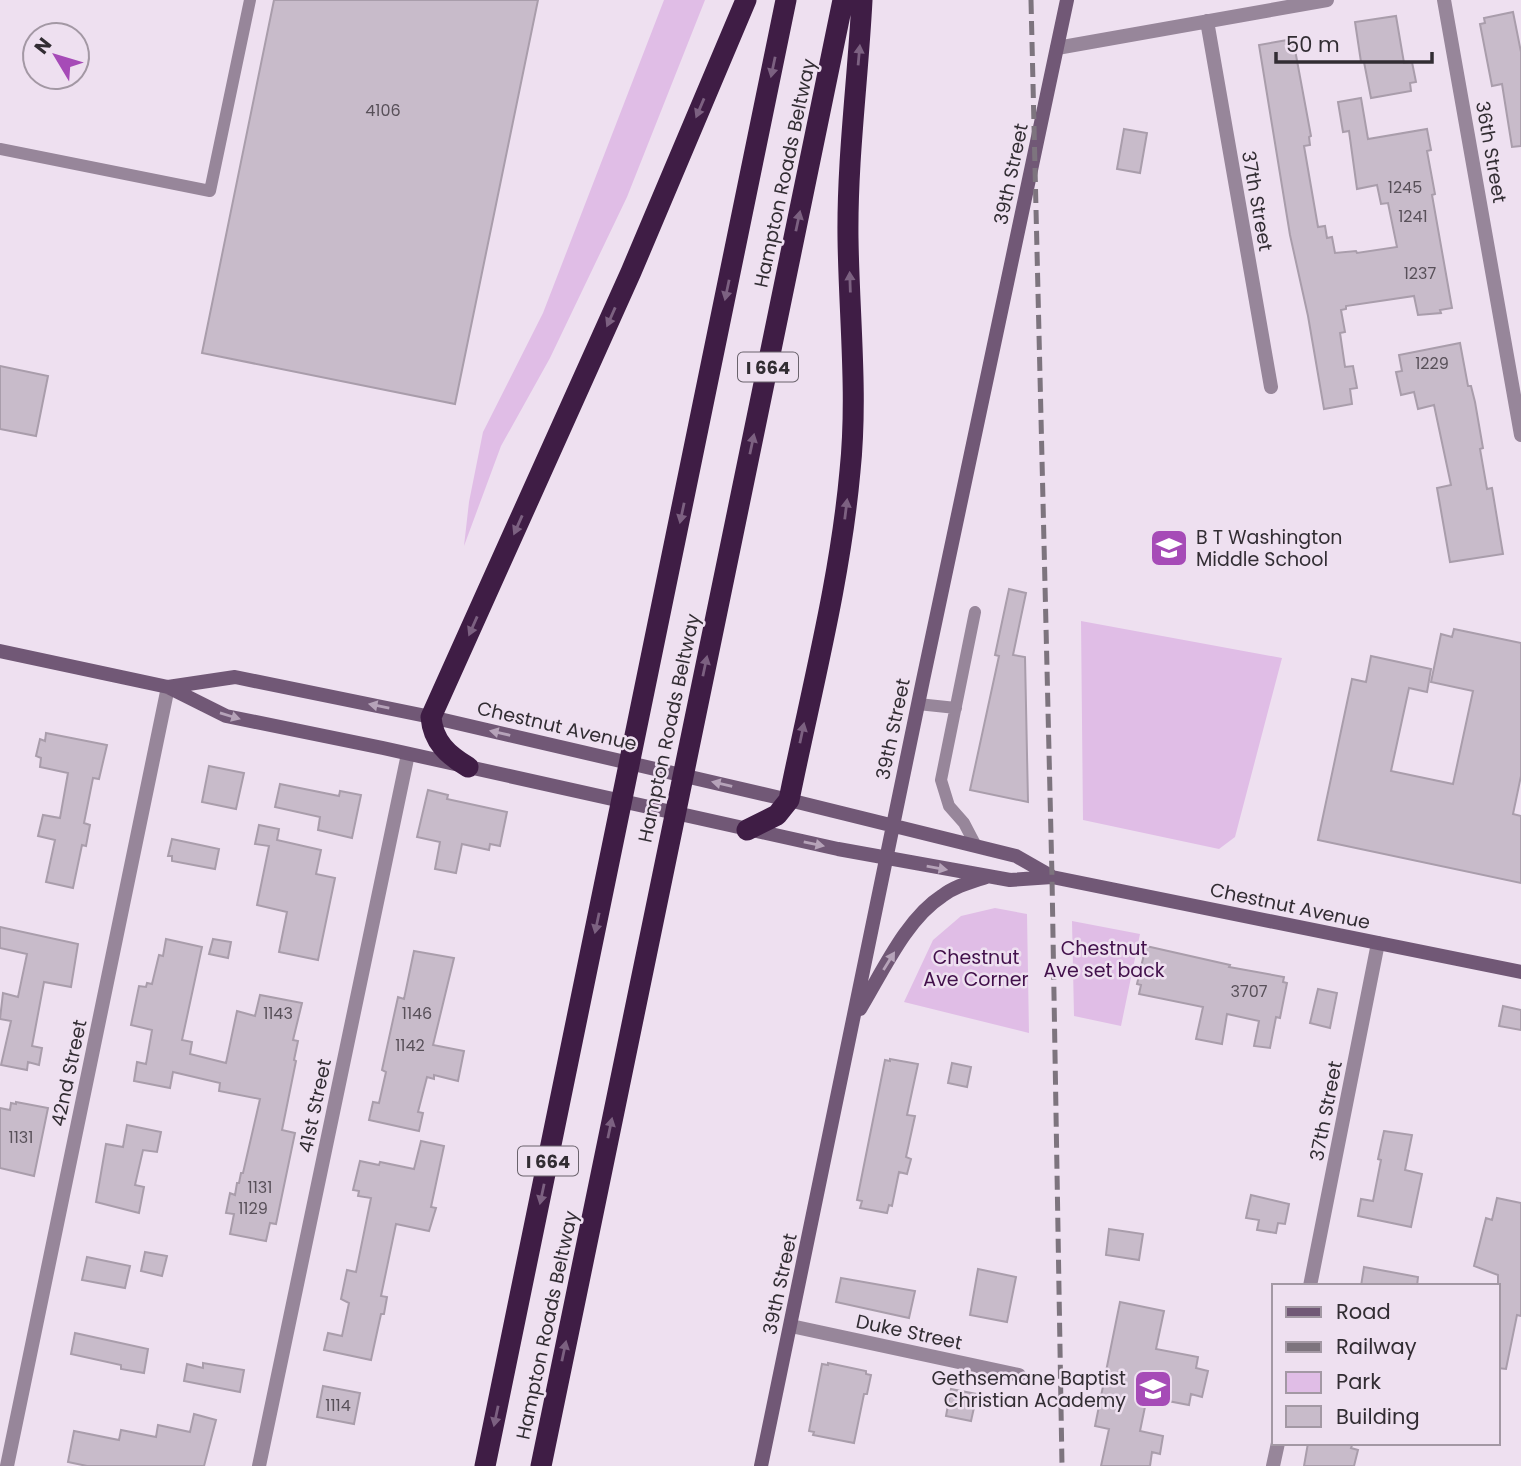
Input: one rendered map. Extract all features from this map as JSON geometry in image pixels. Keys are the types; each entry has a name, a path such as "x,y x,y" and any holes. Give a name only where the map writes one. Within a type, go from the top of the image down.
{"highway":[{"path":"468,767 452,757 436,738 431,717 631,272 746,0"},
{"name":"Hampton Roads Beltway","path":"485,1466 786,0"},
{"name":"Hampton Roads Beltway","path":"541,1466 844,0"},
{"path":"747,830 777,815 789,800 843,535 854,403 848,236 851,148 862,0"}],"main road":[{"name":"39th Street","path":"761,1466 1067,0"},
{"name":"Chestnut Avenue","path":"0,651 169,687 226,716 747,830 886,859 1010,880 1052,877 1521,972"},
{"name":"Chestnut Avenue","path":"169,687 235,677 431,717 1016,856 1052,877"},
{"path":"854,1019 912,925 925,909 939,897 960,886 989,876"}],"street":[{"path":"1057,48 1327,0"},
{"name":"36th Street","path":"1444,0 1521,435"},
{"name":"37th Street","path":"1207,21 1271,387"},
{"name":"42nd Street","path":"7,1466 169,687"},
{"name":"41st Street","path":"259,1466 408,754"},
{"name":"37th Street","path":"1310,1284 1378,943"},
{"name":"Duke Street","path":"791,1326 1019,1375"},
{"path":"1273,1466 1278,1445"}],"lane":[{"path":"0,149 210,191 250,0"},
{"path":"975,612 941,780 949,806 964,823 976,846"},
{"path":"918,704 956,708"}],"green space":[{"path":"664,0 705,0 627,197 550,358 501,446 464,546 469,502 483,432 543,313"},
{"path":"1081,621 1282,658 1235,837 1219,849 1083,820"},
{"name":"Chestnut Ave Corner","path":"995,908 1027,914 1029,1033 904,1002 933,940 961,916"},
{"name":"Chestnut Ave set back","path":"1072,921 1140,934 1121,1026 1074,1016"}],"building":[{"path":"274,0 538,0 455,404 202,353"},
{"path":"1513,12 1521,52 1521,146 1512,147 1502,84 1492,86 1480,24 1485,23 1484,18"},
{"path":"1396,16 1404,63 1412,62 1416,82 1410,83 1411,91 1371,98 1364,62 1361,62 1355,22"},
{"path":"1293,39 1311,136 1310,145 1304,146 1318,227 1325,226 1327,238 1332,237 1335,253 1357,253 1397,247 1388,203 1381,204 1377,185 1357,189 1349,131 1343,132 1338,102 1361,98 1368,139 1427,129 1431,150 1427,151 1435,194 1432,195 1452,308 1440,310 1441,313 1418,315 1414,296 1346,306 1346,309 1341,310 1345,332 1340,333 1345,367 1353,366 1357,388 1350,389 1352,404 1324,409 1308,316 1290,235 1259,45"},
{"path":"1124,129 1147,133 1140,173 1117,169"},
{"path":"1460,343 1468,386 1471,386 1475,402 1487,489 1492,488 1503,554 1450,562 1437,488 1451,485 1434,405 1418,409 1414,392 1401,395 1396,372 1402,371 1399,355"},
{"path":"0,366 48,376 36,436 0,429"},
{"path":"1009,589 1026,593 1013,655 1025,657 1028,802 970,790 999,656 995,655"},
{"path":"1454,629 1521,643 1521,776 1513,814 1521,816 1521,883 1318,840 1352,679 1366,682 1371,656 1431,669 1427,692 1409,688 1391,771 1453,784 1473,691 1431,682 1441,634 1452,637"},
{"path":"46,733 107,745 99,779 93,778 84,823 90,825 86,846 82,845 73,888 46,882 55,840 38,836 43,815 60,818 68,773 40,767 41,758 36,756 40,739 45,741"},
{"path":"209,766 244,773 236,809 202,802"},
{"path":"280,784 339,796 340,791 361,795 352,838 318,830 320,817 275,807"},
{"path":"428,790 448,795 447,799 507,812 500,846 490,844 489,850 462,844 456,873 435,869 440,842 417,837"},
{"path":"259,825 279,829 277,840 321,850 316,874 335,878 318,960 279,952 287,912 257,905 269,846 255,844"},
{"path":"172,839 219,849 215,869 172,861 172,856 168,856"},
{"path":"0,927 78,944 71,987 44,982 32,1046 42,1048 39,1065 28,1062 27,1070 1,1065 11,1021 0,1019 3,993 18,997 27,954 0,948"},
{"path":"166,939 202,947 182,1040 192,1042 190,1054 226,1063 237,1011 255,1016 260,995 302,1003 293,1040 298,1041 296,1061 282,1130 295,1133 276,1224 270,1223 266,1241 230,1234 234,1214 226,1213 230,1193 235,1195 237,1183 243,1173 260,1099 219,1091 220,1083 173,1072 170,1088 134,1081 137,1062 146,1064 152,1030 131,1025 139,986 152,984 159,955 163,956"},
{"path":"213,939 231,942 228,958 209,954"},
{"path":"1146,946 1230,965 1229,967 1284,977 1283,982 1287,983 1270,1048 1254,1046 1259,1021 1227,1014 1222,1044 1196,1039 1203,1007 1139,994 1141,985 1137,984"},
{"path":"414,951 454,958 433,1045 464,1051 458,1081 434,1075 434,1079 427,1077 418,1112 423,1113 419,1131 369,1120 373,1102 379,1103 386,1072 382,1070 398,997 404,999"},
{"path":"1318,989 1337,993 1330,1028 1310,1023"},
{"path":"1503,1006 1521,1010 1521,1030 1499,1026"},
{"path":"885,1060 918,1064 907,1115 915,1116 906,1157 911,1159 907,1174 899,1172 892,1206 889,1205 887,1213 860,1208 862,1201 857,1200"},
{"path":"952,1063 971,1067 967,1087 948,1083"},
{"path":"11,1103 48,1108 34,1176 0,1168 0,1108 10,1110"},
{"path":"127,1125 161,1132 157,1152 143,1150 135,1185 144,1187 139,1213 96,1202 106,1144 123,1147"},
{"path":"1384,1131 1412,1135 1405,1170 1422,1174 1411,1227 1358,1216 1361,1199 1373,1201"},
{"path":"421,1141 444,1146 431,1207 436,1208 429,1231 396,1224 381,1296 387,1297 384,1314 381,1314 371,1360 324,1350 328,1333 342,1336 349,1303 341,1299 347,1270 356,1272 371,1198 358,1196 359,1191 353,1190 360,1161 414,1169"},
{"path":"1251,1195 1289,1204 1285,1224 1278,1223 1276,1233 1257,1230 1259,1220 1246,1218"},
{"path":"1497,1198 1521,1203 1521,1316 1517,1315 1506,1369 1500,1368 1498,1275 1474,1266 1486,1218 1492,1220"},
{"path":"1109,1229 1143,1234 1139,1260 1106,1255"},
{"path":"145,1252 167,1256 162,1276 141,1271"},
{"path":"87,1257 130,1266 125,1288 82,1280"},
{"path":"1364,1267 1418,1277 1417,1284 1361,1284"},
{"path":"978,1269 1016,1277 1007,1322 970,1315"},
{"path":"841,1278 915,1291 909,1318 836,1302"},
{"name":"Gethsemane Baptist Christian Academy","path":"1120,1302 1164,1311 1156,1349 1198,1357 1196,1368 1208,1371 1202,1397 1191,1394 1189,1405 1147,1397 1140,1431 1163,1436 1160,1454 1152,1452 1150,1466 1101,1466 1109,1429 1095,1426"},
{"path":"75,1333 148,1349 144,1373 71,1354"},
{"path":"203,1363 244,1370 240,1392 184,1381 187,1364 203,1368"},
{"path":"822,1364 866,1371 866,1374 871,1375 867,1394 864,1394 854,1443 813,1435 814,1432 809,1431"},
{"path":"323,1386 360,1393 354,1424 317,1417"},
{"path":"951,1389 977,1394 971,1421 946,1416"},
{"path":"194,1414 216,1420 204,1466 87,1466 68,1462 74,1431 119,1440 121,1430 156,1437 158,1425 190,1432"},
{"path":"1308,1445 1352,1445 1351,1448 1358,1450 1354,1466 1304,1466"}],"railway":[{"path":"1031,0 1052,877 1062,1466"}],"place":[{"name":"B T Washington Middle School","path":"1169,548"},
{"name":"Gethsemane Baptist Christian Academy","path":"1153,1389"}]}
